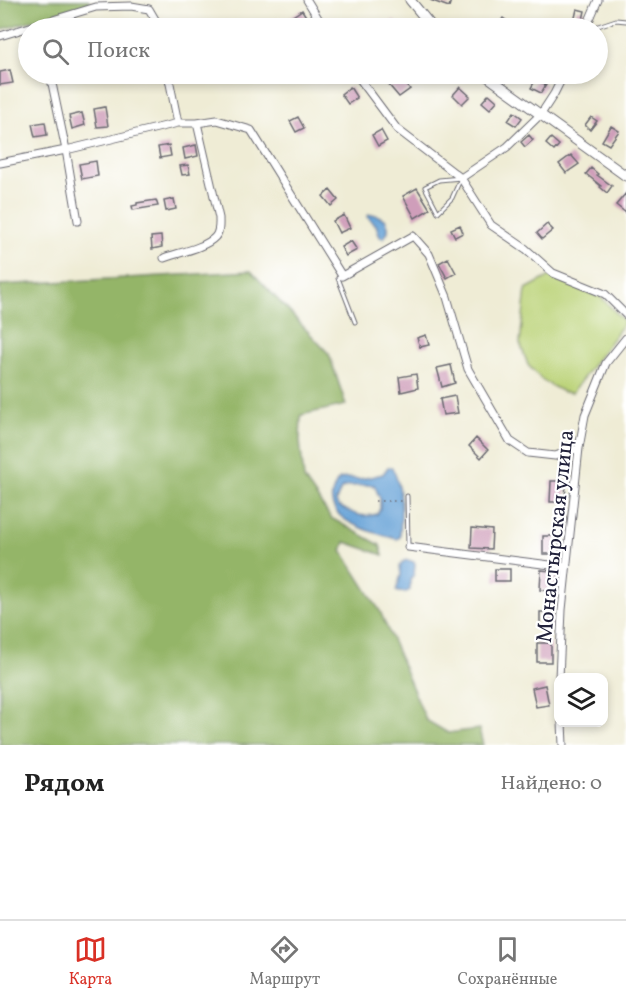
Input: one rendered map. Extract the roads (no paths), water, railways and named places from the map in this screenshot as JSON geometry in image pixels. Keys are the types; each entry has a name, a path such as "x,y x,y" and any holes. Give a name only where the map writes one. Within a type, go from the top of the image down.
{"main road":[{"path":"410,0 424,18"},
{"path":"498,84 626,176"}],"street":[{"path":"307,0 318,18"},
{"path":"590,18 598,0"},
{"path":"61,18 96,5 149,9 154,18"},
{"path":"0,36 18,31"},
{"path":"52,84 78,221"},
{"path":"170,84 178,123"},
{"path":"363,84 397,129 461,178 491,225 526,249 553,273 604,294 626,315"},
{"path":"461,178 507,147 541,114 559,84"},
{"path":"0,163 178,123 217,120 251,130 342,276 413,236 429,254 447,297 468,369 510,441 528,453 555,456 579,448"},
{"path":"164,258 203,244 214,237 219,230 219,218 197,123"},
{"name":"Монастырская улица","path":"559,673 566,567 579,448 585,415 606,363 626,338"},
{"path":"408,547 566,567"},
{"path":"562,727 563,745"}],"lane":[{"path":"608,23 616,20 626,21"},
{"path":"461,178 452,198 438,212 425,187 439,180 461,178"},
{"path":"342,276 338,278 355,322"},
{"path":"406,496 408,547"}],"water":[{"path":"369,215 385,219 388,229 383,238 380,237 376,225 367,217"},
{"path":"388,467 392,468 398,484 401,519 400,537 397,539 365,530 353,524 343,518 332,501 333,491 340,479 359,479 383,474","holes":["374,485 380,498 380,509 377,514 361,516 338,506 336,501 341,489 348,486"]},
{"path":"408,560 414,562 415,565 414,574 410,580 410,590 398,592 396,591 401,575 400,566"}]}
